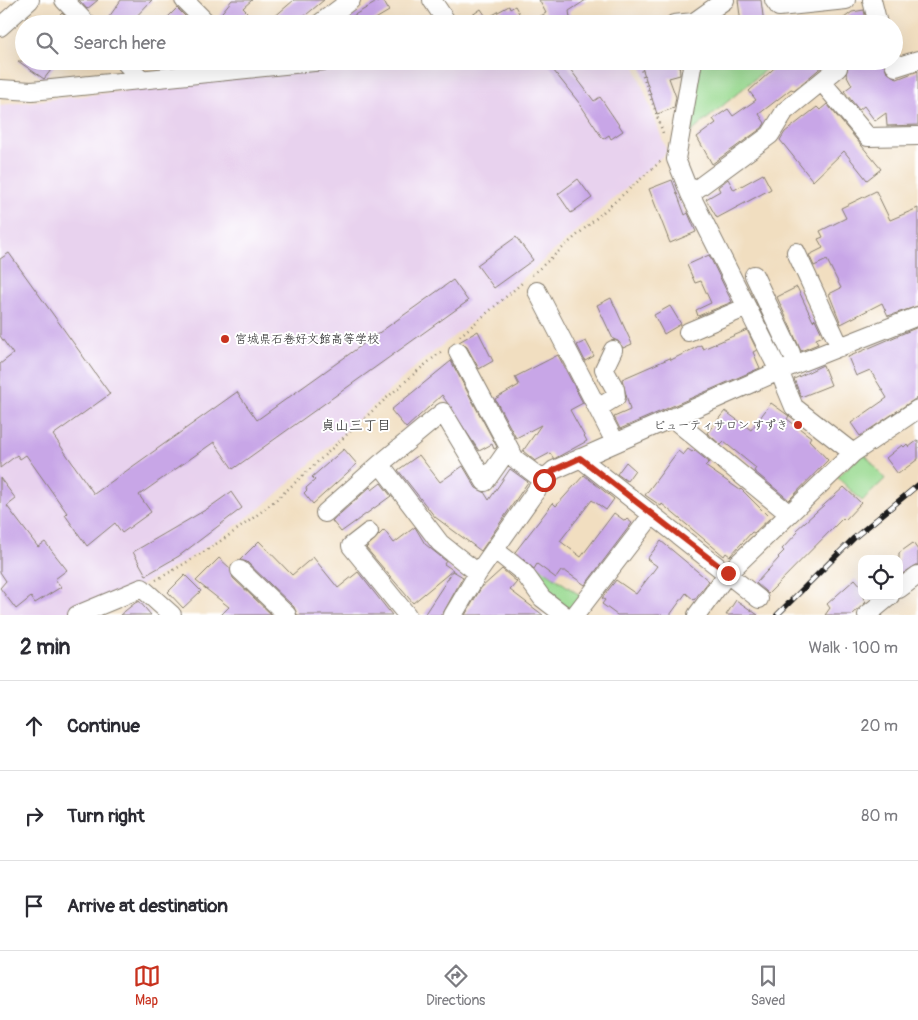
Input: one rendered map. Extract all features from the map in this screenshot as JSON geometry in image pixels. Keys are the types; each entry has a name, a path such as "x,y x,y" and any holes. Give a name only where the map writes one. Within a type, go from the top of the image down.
{"street":[{"path":"0,27 30,0"},
{"path":"64,0 78,15"},
{"path":"184,0 199,15"},
{"path":"432,0 442,15"},
{"path":"705,15 725,0"},
{"path":"774,0 779,7 846,0"},
{"path":"872,0 876,15"},
{"path":"330,15 348,1"},
{"path":"903,64 918,60"},
{"path":"133,70 142,80"},
{"path":"0,89 32,91 142,80 215,70"},
{"path":"691,70 676,159 690,194 779,371 794,406 853,453"},
{"path":"690,194 770,135 785,111 836,70"},
{"path":"822,82 868,137 918,136"},
{"path":"796,252 840,347"},
{"path":"688,332 743,300 756,280 791,353"},
{"path":"537,291 615,442"},
{"path":"453,615 494,550 544,480 554,470 779,371 918,316"},
{"path":"454,346 515,459 544,480"},
{"path":"598,408 616,397 615,389 604,369 613,350"},
{"path":"697,615 728,573 788,513 853,453 918,409"},
{"path":"325,513 443,412 486,482 509,448"},
{"path":"672,418 788,513"},
{"path":"580,458 758,598"},
{"path":"380,464 440,543 478,573"},
{"path":"575,615 652,515"},
{"path":"369,532 351,546 407,615"},
{"path":"494,550 524,573 542,598 564,615"},
{"path":"240,570 287,615"},
{"path":"903,586 918,575"},
{"path":"78,615 142,588 172,615"},
{"path":"868,615 885,600"}],"path":[{"path":"641,70 664,134"},
{"path":"142,588 189,562 269,505 420,368 454,346 662,159"}],"shaded area":[{"name":"宮城県石巻好文館高等学校","path":"309,70 636,70 667,152 482,314 418,364 274,497 187,560 134,589 73,615 3,615 0,612 0,105"}],"green space":[{"path":"695,70 765,70 682,140"},
{"path":"864,453 885,479 862,501 837,477"},
{"path":"538,566 581,596 574,606 567,608 546,594 533,573"}],"building":[{"path":"79,0 98,0 87,9"},
{"path":"121,0 152,0 138,15 110,15"},
{"path":"232,0 252,0 243,8 247,12 244,15 220,15"},
{"path":"294,0 324,0 306,15 276,15"},
{"path":"380,0 383,0 389,11 382,15 354,15"},
{"path":"539,0 586,0 569,11 570,15 542,15 546,13"},
{"path":"738,0 761,0 763,15 740,15"},
{"path":"509,6 510,9 515,6 520,15 492,15"},
{"path":"177,8 184,15 170,15"},
{"path":"481,9 485,15 472,15"},
{"path":"864,10 865,15 848,15 852,12"},
{"path":"31,70 51,70 44,79"},
{"path":"553,70 571,70 594,101 600,97 623,131 611,139 609,135 603,139 580,104"},
{"path":"643,70 680,70 680,75 669,78 676,97 674,108 657,114"},
{"path":"772,70 818,70 794,90 791,89 759,114 765,123 762,128 712,164 697,137 716,123 713,119 728,109 733,116 756,100 749,91"},
{"path":"847,70 886,70 897,79 918,71 918,125 887,126 886,113 875,121 864,106 859,110 844,91 852,85 846,74"},
{"path":"827,104 881,169 867,180 844,151 813,181 780,140 785,132 817,107 820,110"},
{"path":"763,174 771,189 717,218 706,199 720,191 718,187 728,179 734,190"},
{"path":"578,179 592,198 571,213 558,194"},
{"path":"672,180 685,215 688,213 696,232 670,243 649,189"},
{"path":"876,191 890,220 918,208 918,306 888,316 882,303 841,324 829,294 841,288 827,260 814,266 809,255 823,248 818,239 823,237 820,231 846,218 841,208"},
{"path":"516,237 533,260 494,288 477,265"},
{"path":"9,253 110,394 53,435 94,494 237,392 257,420 453,280 468,301 233,469 214,442 139,495 151,512 122,533 115,523 87,546 65,515 67,513 26,455 20,459 17,455 0,468 0,364 13,354 0,336 0,259"},
{"path":"709,255 732,302 698,316 696,310 711,303 701,281 695,283 687,265"},
{"path":"797,287 813,321 815,319 823,336 816,339 818,344 801,351 777,297"},
{"path":"611,298 632,344 623,348 618,341 613,339 597,305"},
{"path":"670,306 681,324 664,334 654,315"},
{"path":"918,327 918,397 860,436 851,423 887,398 870,370 856,376 848,357"},
{"path":"747,330 757,350 753,352 760,368 620,429 614,417 630,410 622,379 670,358 671,360 701,345 703,349"},
{"path":"478,331 493,361 479,369 467,347 459,342"},
{"path":"586,341 594,356 585,361 577,345"},
{"path":"558,355 583,403 570,410 587,441 554,459 550,453 535,461 523,451 541,425 516,438 495,399 519,385 515,377"},
{"path":"451,361 496,448 494,449 492,444 479,451 442,395 406,428 391,410"},
{"path":"823,365 831,385 801,397 794,379"},
{"path":"771,403 789,416 787,419 811,437 809,440 828,460 789,500 754,471 756,468 724,442 721,445 707,433 725,411 751,430"},
{"path":"918,440 918,459 898,474 886,458 902,445 904,447 907,444 909,447"},
{"path":"344,449 357,464 313,504 304,493 307,490 306,488 315,480 312,477"},
{"path":"688,449 692,452 694,450 709,462 705,466 741,489 770,518 754,533 752,532 730,556 726,553 724,556 662,504 661,506 645,495 678,451 683,455"},
{"path":"419,455 440,482 463,466 476,488 484,492 489,500 510,469 528,482 481,551 435,517 398,470"},
{"path":"626,462 635,470 627,481 617,474"},
{"path":"584,475 614,499 606,510 592,500 560,541 581,557 614,513 625,521 627,519 632,523 585,585 565,571 561,571 556,578 537,564 534,569 515,552 553,503 556,506"},
{"path":"0,478 16,499 7,506 38,547 45,542 67,570 55,579 61,587 35,603 31,597 16,609 0,588 6,581 0,572"},
{"path":"381,483 391,496 341,532 332,521 370,487 372,490"},
{"path":"844,487 861,503 845,520 843,518 768,594 756,583 779,558 784,551 782,549 798,532 796,530"},
{"path":"231,492 242,508 179,556 146,575 133,552 207,509"},
{"path":"415,527 425,544 446,561 444,564 453,570 413,603 366,548 384,530 394,543"},
{"path":"259,541 292,575 313,557 338,588 358,572 392,615 297,615 294,607 247,562 240,560"},
{"path":"661,541 709,581 694,600 686,593 670,615 617,615 602,604 605,600 602,598 616,580 636,594 657,566 647,559"},
{"path":"913,543 918,550 918,564 903,573 903,555 899,555 899,553"},
{"path":"219,558 230,568 233,578 272,615 221,615 229,607 196,581"},
{"path":"502,569 517,582 510,590 543,615 465,615 481,588"},
{"path":"453,571 463,577 442,615 424,615"},
{"path":"185,575 201,591 183,608 168,592"},
{"path":"855,579 858,582 858,600 864,600 866,602 852,615 825,615 830,608 827,604"},
{"path":"736,600 758,615 726,615"},
{"path":"139,601 151,615 120,615 135,603"}],"railway":[{"path":"777,615 854,538 918,485"}],"place":[{"name":"宮城県石巻好文館高等学校","path":"225,339"},
{"name":"ビューティサロン すずき","path":"798,425"}],"district":[{"name":"貞山三丁目","path":"356,425"}],"route":[{"path":"544,480 554,470 580,458 728,573"}]}
